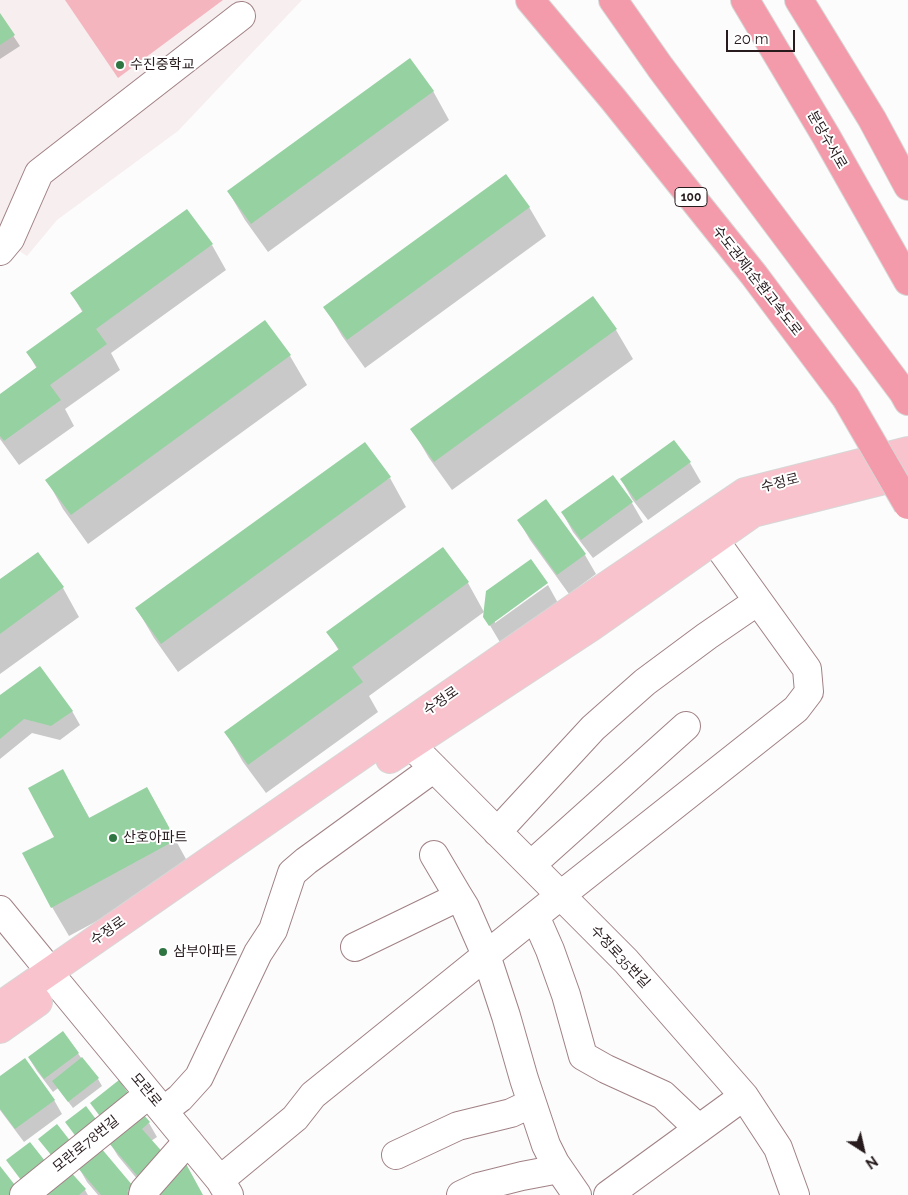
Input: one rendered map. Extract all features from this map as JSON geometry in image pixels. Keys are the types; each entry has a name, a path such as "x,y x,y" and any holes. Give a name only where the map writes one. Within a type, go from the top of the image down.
{"highway":[{"name":"수도권제1순환고속도로","path":"530,0 613,99 754,275 846,398 908,505"},
{"path":"613,0 660,67 905,396"},
{"name":"분당수서로","path":"745,0 826,136 908,280"},
{"path":"799,0 872,119 908,186"}],"main road":[{"name":"수정로","path":"0,1029 55,979 582,603 745,492 908,451"},
{"name":"수정로","path":"0,1006 55,979 591,628 753,513 908,474"}],"street":[{"path":"5,245 39,173 241,16"},
{"path":"224,1188 295,1118 313,1095 796,709 809,692 807,669 715,540"},
{"path":"497,832 593,728 623,701 645,682 707,636 758,601"},
{"path":"531,865 686,726"},
{"name":"수정로35번길","path":"411,745 626,961 744,1096 778,1148 795,1195"},
{"name":"모란로78번길","path":"24,1195 156,1102 180,1098 199,1076 258,953 273,930 292,873 434,768"},
{"path":"434,855 466,907 486,955 546,1145 559,1169 577,1195"},
{"path":"355,947 450,901 457,894"},
{"name":"모란로","path":"0,910 224,1188"},
{"path":"535,916 550,950 566,995 583,1056 606,1070 663,1095 699,1129"},
{"path":"608,1195 744,1096"},
{"path":"396,1154 458,1126 510,1113 532,1103"},
{"path":"143,1195 144,1191 188,1141"},
{"path":"461,1195 478,1187 559,1169"}],"shaded area":[{"name":"수진중학교","path":"0,0 302,0 178,131 57,220 27,256 0,239"},
{"path":"65,0 223,0 118,78"}],"building":[{"path":"0,13 15,35 0,45"},
{"path":"410,58 434,91 251,224 227,191"},
{"path":"506,174 530,207 347,340 323,307"},
{"path":"187,209 213,244 96,329 107,344 50,385 61,400 4,441 0,436 0,394 37,367 26,352 83,311 70,293"},
{"path":"593,296 617,329 434,462 410,429"},
{"path":"265,320 291,355 71,515 45,480"},
{"path":"674,440 691,462 636,501 620,479"},
{"path":"365,442 391,477 161,644 135,608"},
{"path":"613,475 633,502 581,540 561,512"},
{"path":"546,499 586,554 557,575 517,520"},
{"path":"443,547 469,582 352,667 363,682 248,765 224,732 339,649 326,632"},
{"path":"38,552 64,587 0,634 0,579"},
{"path":"531,559 548,583 489,626 483,617 486,591"},
{"path":"40,666 73,711 51,726 24,719 0,739 0,695"},
{"name":"산호아파트","path":"63,769 89,818 147,787 176,840 51,908 22,853 54,837 28,788"},
{"path":"63,1031 79,1053 44,1079 28,1057"},
{"path":"82,1057 99,1078 68,1102 52,1081"},
{"path":"25,1058 55,1100 15,1129 0,1109 0,1076"},
{"path":"119,1080 131,1097 102,1119 90,1103"},
{"path":"86,1106 101,1126 80,1142 65,1122"},
{"path":"142,1113 150,1122 142,1129 166,1156 140,1179 108,1142"},
{"path":"57,1124 75,1147 56,1161 38,1139"},
{"path":"30,1142 45,1161 21,1180 6,1160"},
{"path":"101,1148 133,1186 127,1191 131,1195 101,1195 78,1168"},
{"path":"185,1162 203,1195 153,1195"},
{"path":"0,1166 18,1189 11,1195 0,1195"},
{"path":"68,1169 86,1189 79,1195 38,1195"}],"place":[{"name":"수진중학교","path":"120,65"},
{"name":"산호아파트","path":"113,838"},
{"name":"삼부아파트","path":"163,952"}]}
